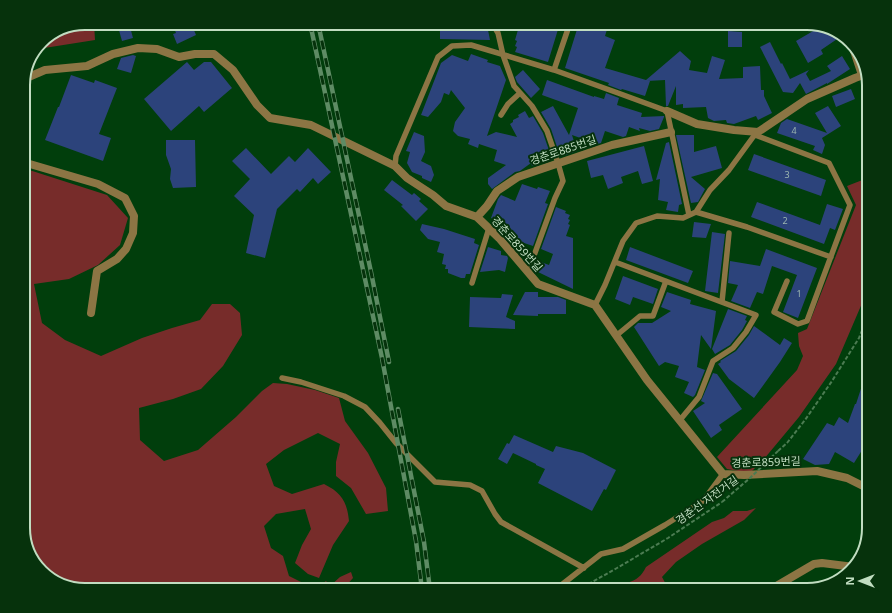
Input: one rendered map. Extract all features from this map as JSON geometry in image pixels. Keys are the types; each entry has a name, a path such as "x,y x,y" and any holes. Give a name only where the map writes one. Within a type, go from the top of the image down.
{"street":[{"name":"경춘로859번길","path":"31,75 45,70 87,66 113,54 138,48 157,49 179,57 195,54 214,54 233,70 257,105 270,118 311,125 395,166 407,178 433,195 446,206 477,217 489,228 538,284 595,305 647,380 723,474 744,475 817,471 847,478 862,484"},
{"path":"667,112 697,124 756,134 807,99 861,76"},
{"name":"경춘로885번길","path":"477,217 487,206 497,191 518,177 612,145 672,132"},
{"path":"30,164 98,184 125,198 134,216 133,233 126,249 117,259 97,271 91,313"},
{"path":"782,583 814,564 822,563 840,565"}],"lane":[{"path":"496,30 514,86 532,106 546,131 563,181 555,198 528,272"},
{"path":"554,70 568,30"},
{"path":"395,166 396,156 438,57 452,46 470,45 554,70 667,112 689,215"},
{"path":"500,115 508,104 520,93"},
{"path":"595,305 605,286 623,241 636,223 657,216 682,218 696,212 710,190 729,170 756,134 829,163 850,206 807,321 798,324 774,312 787,281"},
{"path":"696,212 747,227 831,256"},
{"path":"472,282 489,228"},
{"path":"722,302 730,233"},
{"path":"615,262 756,315 746,332 732,348 713,361 699,398 680,420"},
{"path":"616,336 640,316 653,316 666,281"},
{"path":"282,378 301,382 344,396 365,407 396,443 435,482 470,486 482,491 501,522 584,568"},
{"path":"564,583 601,554 623,549 665,525 702,501 723,474"}],"path":[{"name":"경춘선 자전거길","path":"590,583 668,538 722,502 750,478 787,443 805,420 832,381 859,338 862,330"}],"shaded area":[{"path":"94,30 95,40 44,48 55,39 64,34 75,31"},
{"path":"30,170 107,195 128,218 120,245 98,265 69,279 34,284 42,323 65,340 101,356 142,338 200,320 212,304 230,304 240,313 242,335 223,366 201,389 173,399 139,408 140,440 164,461 198,450 236,417 262,391 273,383 287,384 315,390 339,398 345,421 368,453 386,488 388,511 366,514 351,488 336,476 336,462 340,444 318,433 284,450 266,464 274,486 292,494 324,484 335,491 345,503 349,521 333,545 319,578 308,574 295,563 302,545 311,529 305,509 276,514 264,526 271,548 283,556 289,576 303,583 78,583 64,579 55,574 46,567 37,555 30,531"},
{"path":"862,180 862,303 836,364 799,417 764,459 750,473 727,469 717,457 797,370 803,356 799,346 798,333 807,329 856,205 847,186"},
{"path":"756,508 744,520 702,544 676,562 662,577 665,583 626,583 634,580 646,567 712,522 724,518 733,511 747,511"},
{"path":"351,572 353,578 348,583 333,583 340,577"}],"building":[{"path":"119,30 131,30 133,38 122,41"},
{"path":"175,30 194,30 196,35 177,44 173,34 176,33"},
{"path":"440,30 488,30 490,40 440,39"},
{"path":"518,30 558,30 548,62 515,52 517,41 515,40"},
{"path":"577,30 607,30 605,36 615,40 605,68 646,80 680,51 691,61 689,70 707,73 712,56 725,60 719,79 743,78 743,67 760,66 761,90 764,90 764,96 772,113 758,120 756,116 734,124 727,123 726,120 714,121 708,118 706,107 683,108 683,104 676,105 676,86 668,106 666,106 665,80 647,81 650,81 645,96 622,89 621,90 608,85 609,83 565,68"},
{"path":"728,31 742,32 742,47 728,47"},
{"path":"814,31 824,33 837,39 821,50 823,54 808,63 796,41"},
{"path":"770,42 790,79 809,70 806,74 810,81 831,71 827,66 842,56 850,69 827,84 806,94 800,83 793,93 783,92 760,47"},
{"path":"471,54 488,60 487,62 500,66 506,80 487,136 496,132 517,137 510,124 513,120 519,117 518,115 525,111 529,118 533,116 543,133 552,159 532,166 531,163 520,171 515,172 492,189 488,184 488,178 506,165 494,161 497,150 479,144 478,148 468,144 470,139 458,136 453,131 455,122 465,108 451,90 449,95 444,93 441,102 428,117 421,115 441,63 452,55 468,61"},
{"path":"133,55 136,56 131,73 117,69 121,58"},
{"path":"187,62 194,70 204,62 211,62 232,88 204,112 199,106 171,131 144,99"},
{"path":"523,70 540,89 531,98 517,82 515,77"},
{"path":"71,75 94,83 95,80 117,88 99,134 111,138 103,161 45,140"},
{"path":"547,80 594,97 604,99 606,93 619,98 617,105 642,113 641,117 664,117 659,129 650,131 639,128 640,131 629,127 626,136 623,137 605,131 601,143 597,144 572,135 577,151 560,156 551,129 541,112 553,106 569,135 578,108 542,95"},
{"path":"851,89 855,99 836,107 832,96"},
{"path":"828,106 841,126 822,138 825,145 822,154 813,150 815,146 777,133 781,123 787,119 827,133 815,113"},
{"path":"414,132 424,136 425,152 421,161 431,166 434,175 431,182 412,172 407,163 410,152 406,151"},
{"path":"676,135 694,135 694,152 716,146 722,168 691,177 705,189 698,202 691,203"},
{"path":"166,140 195,140 196,187 173,188 170,179 171,169 166,155"},
{"path":"669,142 682,204 679,205 678,212 666,210 668,202 658,200 660,179 656,180 666,143"},
{"path":"644,146 653,181 642,184 638,171 621,177 623,183 608,189 603,175 591,178 587,161"},
{"path":"246,148 271,174 289,156 295,162 308,148 331,172 318,184 313,178 300,192 297,189 277,209 265,258 246,253 254,215 234,196 250,179 232,161"},
{"path":"754,154 826,180 821,196 748,170"},
{"path":"392,180 412,195 414,193 421,199 419,201 428,209 416,221 401,206 403,205 384,190"},
{"path":"522,184 537,189 538,187 550,191 545,203 548,204 533,246 504,236 503,234 506,224 491,218 501,195 515,201"},
{"path":"757,202 820,225 827,204 843,209 835,230 830,228 824,244 751,217"},
{"path":"556,207 566,211 565,213 570,215 568,224 570,225 566,236 573,238 573,289 538,272 541,262 549,265 553,254 541,249"},
{"path":"694,222 711,224 706,238 692,237"},
{"path":"422,224 475,239 474,243 479,245 470,274 466,274 465,278 461,278 448,273 448,269 445,269 446,265 442,264 444,254 437,252 440,242 428,239 420,230"},
{"path":"712,232 725,234 718,293 705,291"},
{"path":"488,247 501,251 501,255 507,256 508,258 505,272 499,270 480,272"},
{"path":"630,247 693,271 688,283 626,260"},
{"path":"766,249 817,268 798,318 783,312 797,275 772,266 763,294 757,292 750,308 731,301 738,285 728,283 730,261 760,266"},
{"path":"623,276 658,289 653,304 633,297 630,305 615,299"},
{"path":"525,292 538,292 538,297 558,297 566,300 566,314 538,314 538,316 513,315"},
{"path":"667,292 691,300 690,304 716,311 711,349 701,335 697,367 705,370 693,397 684,393 689,382 675,377 679,366 665,362 659,366 634,327 638,323 652,323 671,311 661,307"},
{"path":"502,294 513,295 506,317 515,321 515,329 469,327 470,297 501,298"},
{"path":"728,309 747,316 745,320 747,321 730,345 715,354 712,349"},
{"path":"754,326 780,345 784,338 792,343 754,398 729,379 718,364 721,362 720,361 736,351 749,335"},
{"path":"713,373 717,374 742,409 719,425 722,430 711,438 693,411 705,403 701,401"},
{"path":"862,385 862,450 854,463 835,452 829,464 815,465 803,459 827,423 834,426 839,417 848,423"},
{"path":"514,435 553,452 556,446 583,453 616,470 606,490 604,489 592,511 538,483 545,469 536,464 513,453 507,464 498,459 507,443 509,444"}],"railway":[{"path":"312,30 382,358 416,541 421,583"},
{"path":"319,30 389,362"},
{"path":"398,409 424,542 429,583"}]}
